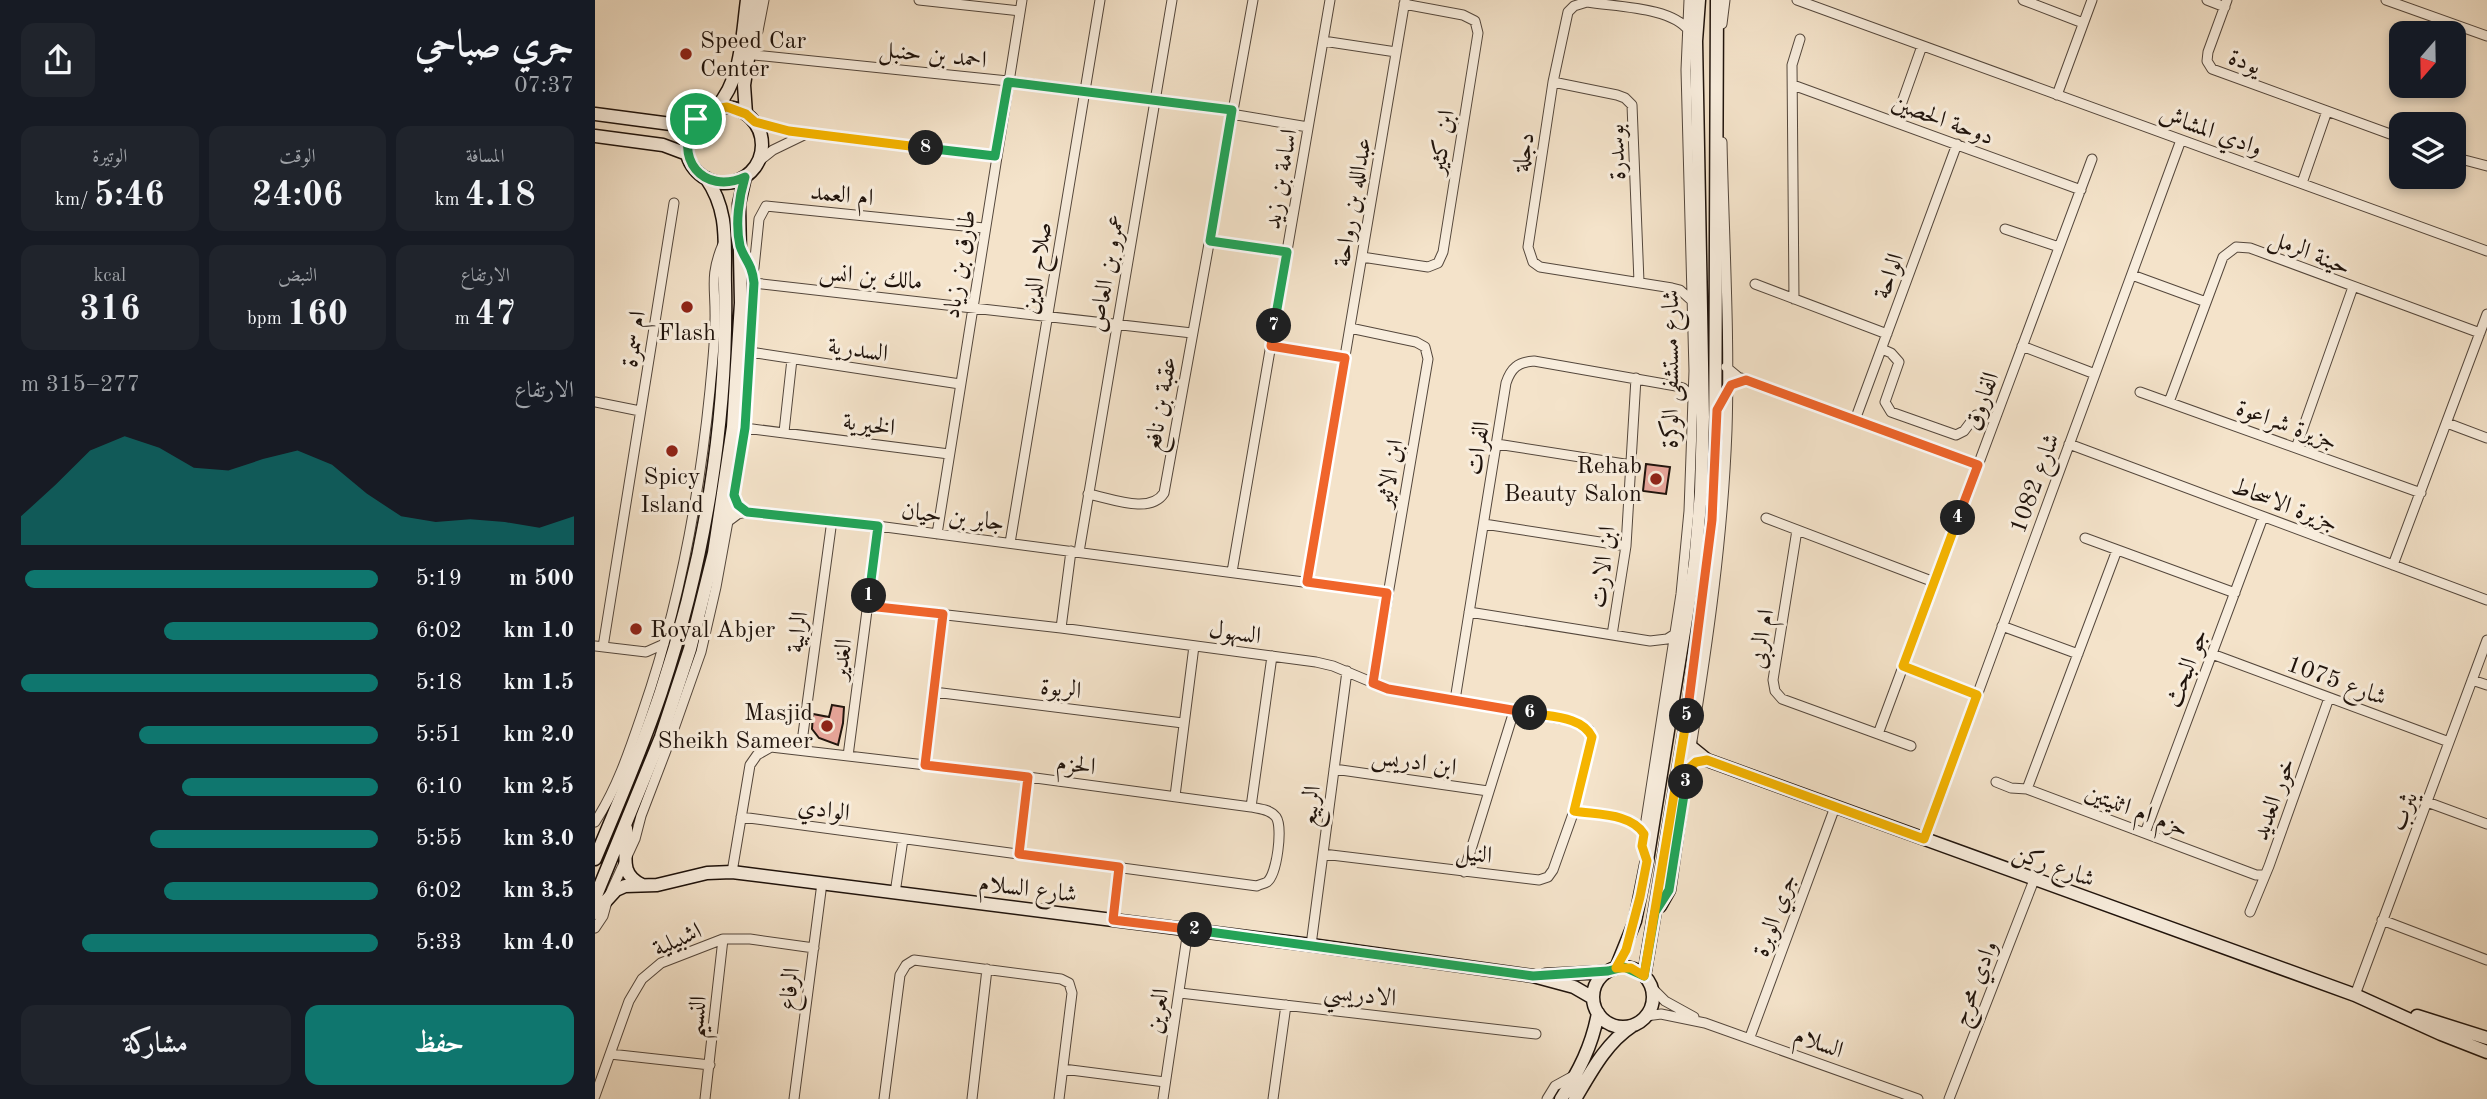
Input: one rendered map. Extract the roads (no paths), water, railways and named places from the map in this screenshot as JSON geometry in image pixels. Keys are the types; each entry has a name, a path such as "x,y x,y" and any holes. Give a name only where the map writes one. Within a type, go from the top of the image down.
{"street":[{"path":"595,114 671,124 696,119 716,107 734,82 747,0"},
{"path":"757,0 744,100 761,135 762,149 758,162"},
{"path":"750,60 764,0"},
{"path":"919,0 1020,11"},
{"name":"طارق بن زياد","path":"937,534 995,156 1022,0"},
{"name":"صلاح الدين","path":"1010,543 1100,0"},
{"name":"عمرو بن العاص","path":"1075,552 1088,494 1172,0"},
{"name":"عقبة بن نافع","path":"1088,494 1148,506 1159,501 1164,494 1253,0"},
{"name":"اسامة بن زيد","path":"1232,572 1330,0"},
{"name":"وادي المشاش","path":"1797,0 2487,251"},
{"path":"2023,0 2083,23"},
{"path":"2057,95 2092,0"},
{"name":"يودة","path":"2207,0 2226,3 2208,52 2207,61 2212,69 2389,134"},
{"path":"2386,0 2487,36"},
{"path":"1670,15 1692,1"},
{"name":"شارع مستشفى الوكرة","path":"1647,861 1642,846 1674,635 1689,512 1694,371 1686,70 1692,1"},
{"name":"شارع مستشفى الوكرة","path":"1612,970 1635,921 1647,861 1698,528 1703,417 1696,41 1692,1"},
{"name":"شارع مستشفى الوكرة","path":"1655,912 1669,890 1719,550 1727,392 1719,1"},
{"name":"شارع مستشفى الوكرة","path":"1644,976 1686,724 1710,545 1717,410 1719,1"},
{"name":"عبدالله بن رواحة","path":"1307,582 1405,2"},
{"name":"ابن كثير","path":"1362,257 1428,267 1438,263 1443,253 1478,33 1475,21 1463,15 1405,2"},
{"name":"دجلة","path":"1691,300 1686,294 1672,288 1550,270 1533,262 1529,255 1553,82 1565,20 1574,6 1587,2 1670,15 1688,28 1696,41"},
{"path":"1794,299 1793,65 1800,39"},
{"path":"1323,41 1396,52"},
{"path":"1895,122 1922,46"},
{"name":"احمد بن حنبل","path":"750,60 1008,82 1155,99 1308,127"},
{"name":"بوسدرة","path":"1553,82 1616,94 1625,97 1632,105 1639,282"},
{"name":"دوحة الحصين","path":"1793,85 2081,190"},
{"path":"716,107 727,107 751,118 807,134 995,156"},
{"path":"2302,183 2327,111"},
{"path":"595,859 662,689 675,645 701,537 716,438 726,304 722,207 706,178 691,163 687,154 686,142 696,119"},
{"path":"595,928 603,916 601,898 625,823 649,769 676,694 714,553 733,427 739,351 739,204 745,177 773,150 807,134"},
{"path":"595,136 663,145 687,154"},
{"name":"شارع 1082","path":"1924,839 2181,140"},
{"name":"الواحة","path":"1855,420 1957,144"},
{"name":"الفاروق","path":"1878,734 2092,159"},
{"path":"2466,160 2487,166"},
{"path":"706,178 726,183 745,177"},
{"name":"ام سمرة","path":"599,646 641,411 674,202"},
{"name":"ام العمد","path":"753,278 759,219 766,206 984,228"},
{"path":"2005,229 2059,247"},
{"path":"1210,241 1287,252"},
{"path":"595,822 610,800 657,670 688,547 714,348 713,272 724,242"},
{"name":"حينة الرمل","path":"2169,402 2223,257 2229,250 2239,246 2353,288 2296,448"},
{"path":"601,898 635,839 701,652 727,540 745,428 750,352 753,278 740,247"},
{"path":"1672,288 1686,281 1691,274"},
{"path":"2131,275 2206,302"},
{"name":"مالك بن انس","path":"753,278 1192,333"},
{"path":"1755,284 1887,334"},
{"path":"2353,288 2480,332"},
{"path":"2393,565 2487,314"},
{"name":"ابن الاثير","path":"1350,328 1416,342 1425,347 1428,359 1373,683"},
{"path":"1271,346 1345,358"},
{"path":"2022,346 2095,374"},
{"path":"1882,349 1891,353 1899,362 1885,402 1891,412 1956,435 1964,431 1976,415 1995,419"},
{"name":"السدرية","path":"750,352 960,384"},
{"path":"784,432 792,359"},
{"name":"الفرات","path":"1455,700 1506,383 1516,365 1534,361 1676,386 1689,392 1703,417"},
{"path":"1726,366 1746,380 1978,465"},
{"path":"1676,386 1688,379 1694,371"},
{"name":"ابن الارت","path":"1612,635 1626,545 1636,378"},
{"path":"1717,410 1731,385 1746,380"},
{"name":"جزيرة شراعوة","path":"2140,391 2421,493"},
{"path":"595,402 641,411"},
{"path":"2447,423 2487,438"},
{"name":"الخيرية","path":"745,428 949,454"},
{"path":"1497,444 1631,465"},
{"name":"جزيرة الاسحاط","path":"2069,444 2487,600"},
{"path":"734,495 738,505 747,512"},
{"path":"730,520 747,512"},
{"name":"جابر بن حيان","path":"747,512 832,520 1387,593"},
{"name":"جو البحث","path":"2145,834 2263,517"},
{"path":"1766,518 1934,582"},
{"name":"الرابية","path":"801,749 832,520"},
{"path":"1484,524 1626,545"},
{"name":"الغدير","path":"848,756 878,526"},
{"name":"ام الربى","path":"1797,530 1773,680 1775,691 1782,699 1911,746"},
{"path":"688,547 701,537"},
{"path":"2085,538 2235,593"},
{"path":"714,553 727,540"},
{"path":"2027,789 2117,550"},
{"path":"1061,628 1075,552"},
{"name":"السهول","path":"868,606 1061,628 1324,664 1388,689 1573,720 1589,730"},
{"path":"1469,612 1658,642 1674,635 1685,622"},
{"path":"925,765 943,614"},
{"path":"2002,626 2078,654"},
{"name":"يثرب","path":"2355,995 2487,640"},
{"path":"1650,641 1671,656"},
{"path":"599,646 646,652 657,649 665,642"},
{"path":"1175,796 1194,646"},
{"path":"646,652 654,660 657,670"},
{"name":"شارع 1075","path":"2212,654 2329,698 2395,717 2449,742"},
{"path":"1251,807 1272,656"},
{"path":"1903,666 1977,695"},
{"name":"الربيع","path":"1311,945 1347,671"},
{"path":"2472,680 2487,685"},
{"name":"الربوة","path":"934,692 1183,723"},
{"name":"خور العديد","path":"2250,912 2329,698"},
{"path":"1464,872 1514,710"},
{"name":"شارع مستشفى الوكرة","path":"1686,724 1691,747"},
{"name":"النيل","path":"1323,854 1539,880 1548,877 1574,811 1592,746 1589,730"},
{"name":"الحزم","path":"732,872 750,765 757,755 771,747 1028,777 1266,810 1276,817 1280,830 1273,872 1268,881"},
{"name":"شارع ركن","path":"1691,747 1707,760 2034,880 2386,1007 2487,1038"},
{"path":"1688,769 1696,762 1707,760"},
{"name":"ابن ادريس","path":"1334,769 1488,791"},
{"path":"1019,854 1028,777"},
{"name":"حزم ام اثنيتين","path":"1996,782 2027,789 2256,875 2265,875"},
{"path":"2427,802 2487,824"},
{"name":"جري الوبرة","path":"1750,1037 1835,807"},
{"path":"1627,820 1647,809"},
{"path":"1574,811 1627,820 1637,825 1644,834"},
{"path":"595,835 614,815"},
{"name":"الوادي","path":"741,817 1257,886 1268,881"},
{"path":"625,823 627,842 624,858 628,876 642,886"},
{"path":"895,893 903,839"},
{"path":"1113,920 1119,867"},
{"name":"شارع السلام","path":"595,913 601,898 625,886 657,885 707,873 732,872 1311,945 1533,976 1574,987 1593,998"},
{"name":"وادي محرج","path":"1949,1099 2034,880"},
{"name":"الرفاع","path":"794,1099 822,883"},
{"path":"2382,920 2487,960"},
{"name":"العرين","path":"1163,1099 1188,930"},
{"name":"اشبيلية","path":"595,1096 629,1001 642,979 661,963 723,939 750,939 814,948"},
{"name":"النسيم","path":"705,1099 723,939"},
{"path":"884,1099 900,975 906,965 914,960 1061,979 1069,983 1072,993 1059,1099"},
{"path":"1561,1099 1577,1074 1594,1037 1598,1013 1593,998 1597,983 1612,970 1631,968 1644,976 1652,988 1651,1007 1641,1020 1621,1033 1606,1050 1575,1099"},
{"path":"972,1099 987,969"},
{"name":"شارع السلام","path":"1533,976 1612,970"},
{"name":"السلام","path":"1652,988 1665,1001 1705,1023"},
{"name":"الادريسي","path":"1180,993 1536,1034"},
{"path":"1273,1099 1286,1005"},
{"name":"شارع ركن","path":"2386,1007 2441,1034 2487,1052"},
{"path":"1598,1013 1611,1024 1619,1026 1641,1020"},
{"name":"السلام","path":"1641,1020 1661,1014 1705,1023 1918,1099"},
{"path":"610,1054 710,1065"},
{"path":"1063,1069 1165,1082"},
{"path":"1547,1099 1555,1086 1577,1074"}],"place":[{"name":"Speed Car Center","path":"686,54"},
{"name":"Flash","path":"687,307"},
{"name":"Spicy Island","path":"672,451"},
{"name":"Rehab Beauty Salon","path":"1656,479"},
{"name":"Royal Abjer","path":"636,629"},
{"name":"Masjid Sheikh Sameer","path":"827,726"}]}
